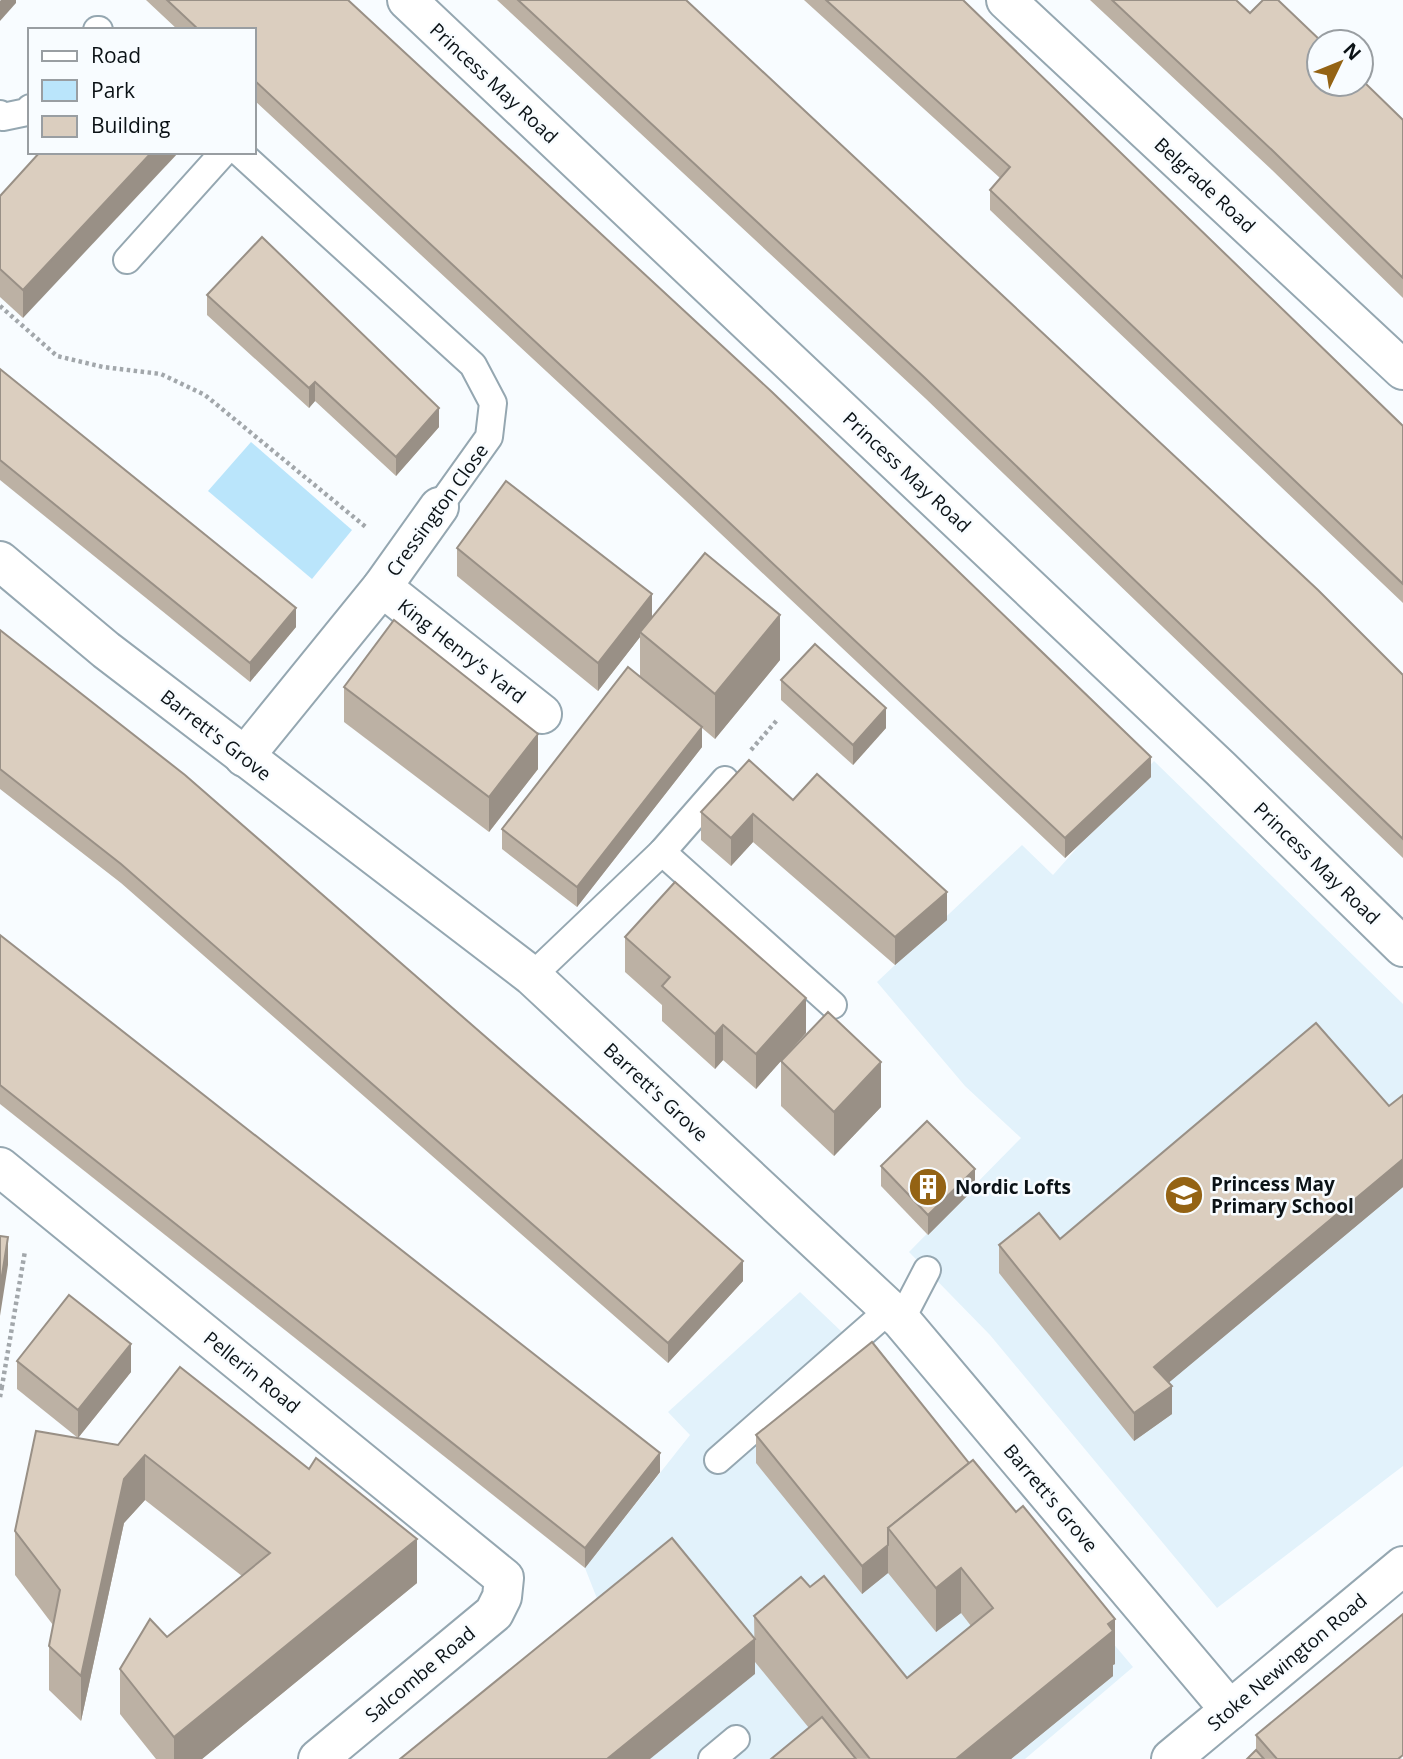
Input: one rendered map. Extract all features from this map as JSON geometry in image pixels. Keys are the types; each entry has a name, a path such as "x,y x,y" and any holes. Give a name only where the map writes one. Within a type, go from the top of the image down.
{"main road":[{"name":"Princess May Road","path":"407,0 1201,750 1403,947"},
{"name":"Belgrade Road","path":"1006,0 1403,370"},
{"name":"Cressington Close","path":"244,757 392,572 439,508"},
{"name":"Barrett's Grove","path":"0,561 106,650 532,976 895,1315 1230,1710"},
{"name":"King Henry's Yard","path":"392,572 542,714"},
{"name":"Pellerin Road","path":"0,1167 504,1577"},
{"name":"Stoke Newington Road","path":"1171,1759 1403,1566"},
{"name":"Salcombe Road","path":"318,1759 494,1613 502,1597 504,1577"}],"lane":[{"path":"0,114 3,117 28,111"},
{"path":"127,260 222,154"},
{"name":"Cressington Close","path":"241,154 473,365 493,402 489,438 439,508"},
{"path":"532,976 662,852 725,780"},
{"path":"662,852 833,1005"},
{"path":"718,1460 895,1315 927,1270"},
{"path":"712,1759 736,1739"}],"path":[{"path":"0,306 57,356 103,367 161,373 205,396 392,572"},
{"path":"0,1397 36,1196"}],"shaded area":[{"name":"Princess May Primary School","path":"1154,761 1403,1004 1403,1466 1217,1608 990,1335 909,1252 1021,1138 965,1086 877,982 1022,845 1053,875"},
{"path":"800,1292 886,1374 1133,1667 1025,1759 415,1759 598,1601 585,1568 690,1435 668,1412"}],"green space":[{"path":"251,442 352,530 312,579 208,491"}],"building":[{"path":"167,0 348,0 772,392 1151,757 1065,838 256,82 256,28 197,28"},
{"path":"518,0 686,0 1318,590 1403,675 1403,839 925,378"},
{"path":"826,0 963,0 1403,426 1403,584 990,190 1010,167"},
{"path":"1112,0 1236,0 1250,13 1263,0 1278,0 1307,28 1305,28 1305,98 1375,98 1375,93 1403,120 1403,278"},
{"path":"38,154 150,154 23,290 0,269 0,196"},
{"path":"262,237 439,408 396,457 315,382 309,388 207,295"},
{"path":"0,369 296,608 250,663 0,460"},
{"path":"506,481 652,594 598,663 457,548"},
{"path":"705,553 780,615 715,694 640,632"},
{"path":"394,620 538,734 489,797 344,687"},
{"path":"0,630 185,775 743,1261 668,1343 121,864 0,769"},
{"path":"815,644 886,708 853,745 781,680"},
{"path":"628,667 702,727 577,887 502,829"},
{"path":"749,760 793,800 817,774 947,892 895,937 753,814 731,838 701,812"},
{"path":"675,882 806,998 756,1054 723,1025 715,1034 662,986 670,977 625,937"},
{"path":"0,935 660,1453 585,1548 0,1085"},
{"path":"828,1012 881,1062 834,1112 781,1061"},
{"path":"1316,1023 1389,1106 1403,1095 1403,1159 1154,1367 1172,1386 1134,1413 999,1245 1039,1213 1060,1239"},
{"name":"Nordic Lofts","path":"927,1121 975,1169 928,1215 881,1166"},
{"path":"0,1236 8,1237 0,1288"},
{"path":"69,1295 131,1344 78,1410 17,1361"},
{"path":"872,1342 969,1463 888,1528 888,1545 862,1566 756,1435"},
{"path":"180,1367 309,1469 316,1458 417,1539 174,1737 120,1669 150,1619 167,1637 270,1553 145,1455 124,1479 81,1676 49,1646 60,1590 15,1531 36,1431 118,1445"},
{"path":"973,1460 1016,1512 1023,1506 1115,1619 1108,1624 1113,1631 956,1759 870,1759 754,1616 801,1577 810,1587 824,1576 907,1678 993,1608 961,1568 936,1588 888,1528"},
{"path":"672,1538 755,1639 607,1759 400,1759"},
{"path":"1403,1614 1403,1755 1398,1759 1277,1759 1256,1735"},
{"path":"822,1717 856,1759 771,1759"},
{"path":"1256,1750 1264,1759 1247,1759"}],"place":[{"name":"Nordic Lofts","path":"928,1187"},
{"name":"Princess May Primary School","path":"1184,1195"}]}
